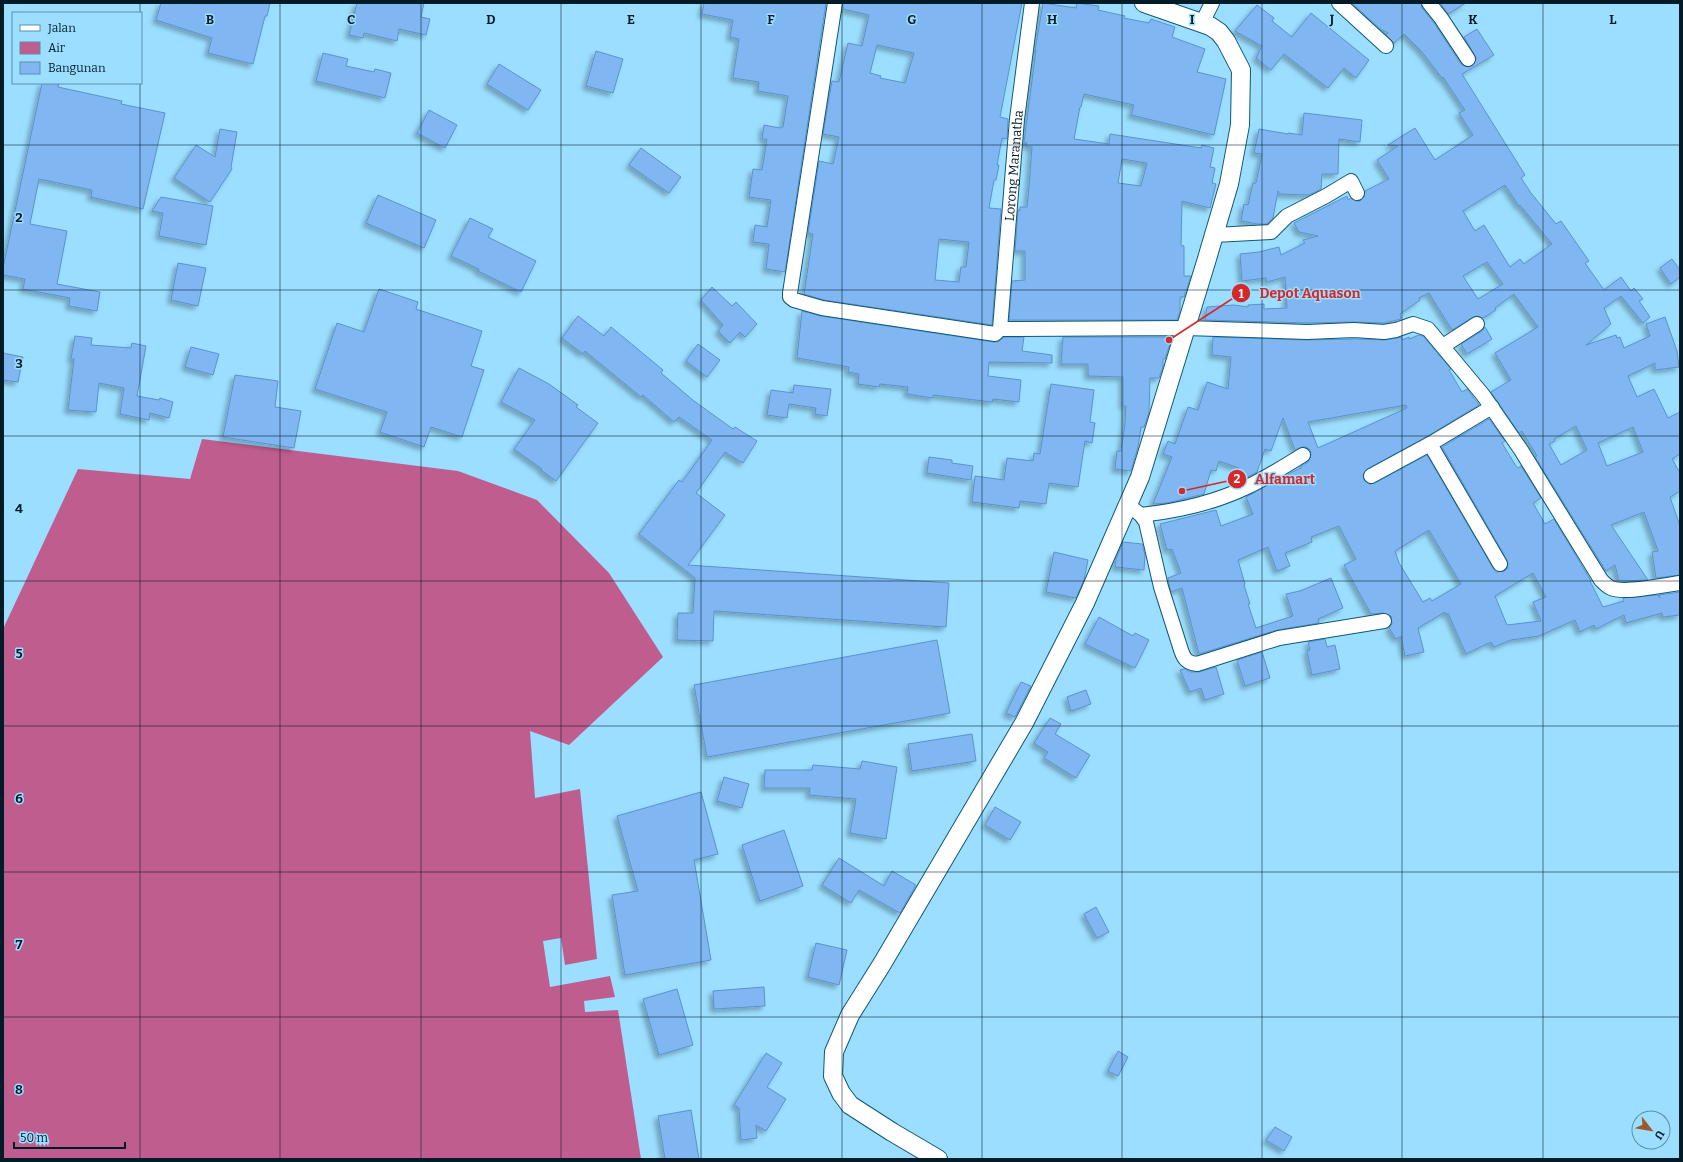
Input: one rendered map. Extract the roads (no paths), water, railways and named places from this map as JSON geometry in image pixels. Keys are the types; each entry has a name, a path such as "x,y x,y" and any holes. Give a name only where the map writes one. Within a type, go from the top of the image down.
{"street":[{"path":"835,3 790,298 804,304 822,308 995,334 1000,329 1186,328 1307,332 1354,330 1384,332 1396,330 1413,324 1428,329 1492,408 1536,474 1602,580 1611,588 1619,589 1633,589 1680,583"},
{"name":"Lorong Maranatha","path":"1000,329 1017,119 1032,3"},
{"path":"938,1159 850,1105 841,1093 833,1076 834,1052 850,1015 886,957 1024,723 1085,602 1134,510 1140,477 1229,184 1240,125 1240,70 1226,41 1219,32 1202,23 1144,3"},
{"path":"1202,23 1212,3"},
{"path":"1339,3 1386,46"},
{"path":"1429,3 1441,18 1468,59"},
{"path":"1214,235 1271,232 1287,216 1326,196 1350,181 1357,193"},
{"path":"1443,346 1476,324"},
{"path":"1371,476 1492,408"},
{"path":"1430,444 1500,564"},
{"path":"1134,510 1166,512 1209,503 1247,487 1303,455"},
{"path":"1134,510 1146,522 1161,588 1182,654 1184,658 1193,664 1279,638 1384,621"}],"water":[{"path":"202,439 458,471 537,500 609,573 663,657 569,745 530,731 535,798 580,789 597,959 565,965 561,938 543,941 550,987 610,976 615,997 584,1001 585,1012 618,1010 641,1159 3,1159 3,629 78,469 190,479"}],"place":[{"name":"Depot Aquason","path":"1169,340"},
{"name":"Alfamart","path":"1182,491"}]}
